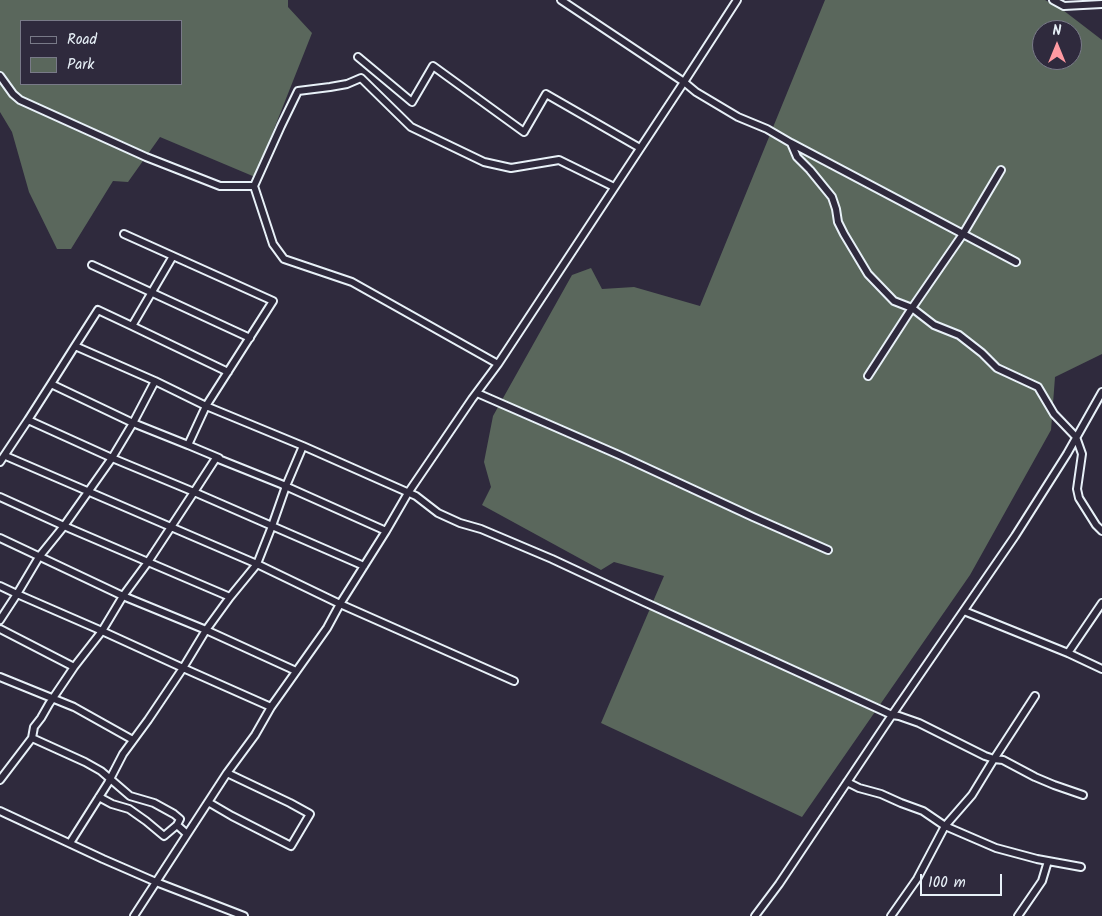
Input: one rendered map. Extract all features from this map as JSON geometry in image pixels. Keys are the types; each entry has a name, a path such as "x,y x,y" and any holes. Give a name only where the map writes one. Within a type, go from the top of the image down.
{"street":[{"path":"561,0 684,82 696,92 738,117 767,129 1016,262"},
{"path":"134,916 227,772 255,735 271,707 327,628 408,493 498,364 737,0"},
{"path":"1053,0 1064,6 1102,4"},
{"path":"358,57 412,102 433,66 524,132 546,94 640,148"},
{"path":"0,76 13,94 20,100 146,157 220,186 254,186"},
{"path":"498,364 352,282 284,259 273,244 254,186 280,126 298,91 347,84 361,78 411,127 484,162 511,168 559,160 614,187"},
{"path":"791,143 797,157 832,197 838,222 868,274 894,301 912,308 934,324 959,334 997,368 1038,386 1054,414 1076,437 1082,454 1077,490 1079,498 1102,531"},
{"path":"868,376 963,234 1001,170"},
{"path":"124,234 273,301 206,406 188,445"},
{"path":"132,326 173,256"},
{"path":"92,265 250,338"},
{"path":"0,462 98,310 228,372"},
{"path":"75,346 206,406 304,446 416,496 438,512 460,523 481,529 552,559 892,715 919,723 985,756 1002,760 1054,785 1083,794"},
{"path":"0,620 18,594 39,557 64,526 112,458 134,423 155,382"},
{"path":"51,384 134,423 286,486 386,531"},
{"path":"755,916 780,884 892,715 1015,536 1102,392"},
{"path":"477,393 828,550"},
{"path":"28,420 364,566"},
{"path":"70,843 108,783 123,754 183,668 206,630 257,564 286,486 304,446"},
{"path":"5,455 257,564 340,604 514,682"},
{"path":"0,780 32,738 34,727 52,698 102,630 216,458 286,486"},
{"path":"0,497 230,597"},
{"path":"0,538 123,596 206,630 296,671"},
{"path":"0,586 271,707"},
{"path":"1068,653 1102,603"},
{"path":"964,611 1068,653 1102,669"},
{"path":"0,630 74,667"},
{"path":"0,677 74,707 133,740"},
{"path":"891,916 917,878 945,826 974,791 1035,696"},
{"path":"32,738 101,770 130,796 154,803 180,819 177,825 164,836 129,810 99,797"},
{"path":"208,802 291,846 310,814 227,772"},
{"path":"847,782 858,788 881,794 923,811 945,826 996,848 1081,867"},
{"path":"0,811 156,882 244,916"},
{"path":"177,825 187,834"},
{"path":"1018,916 1042,881 1048,861"}],"green space":[{"path":"0,0 288,0 288,7 312,33 255,177 160,137 128,182 113,181 71,249 57,249 29,192 12,132 0,112"},
{"path":"825,0 1045,0 1059,7 1076,20 1032,20 1032,70 1082,70 1082,25 1102,40 1102,354 1055,377 1051,430 970,575 802,817 601,723 664,576 614,562 601,570 482,505 491,487 484,462 493,416 572,275 591,268 602,289 634,287 700,306"}]}
